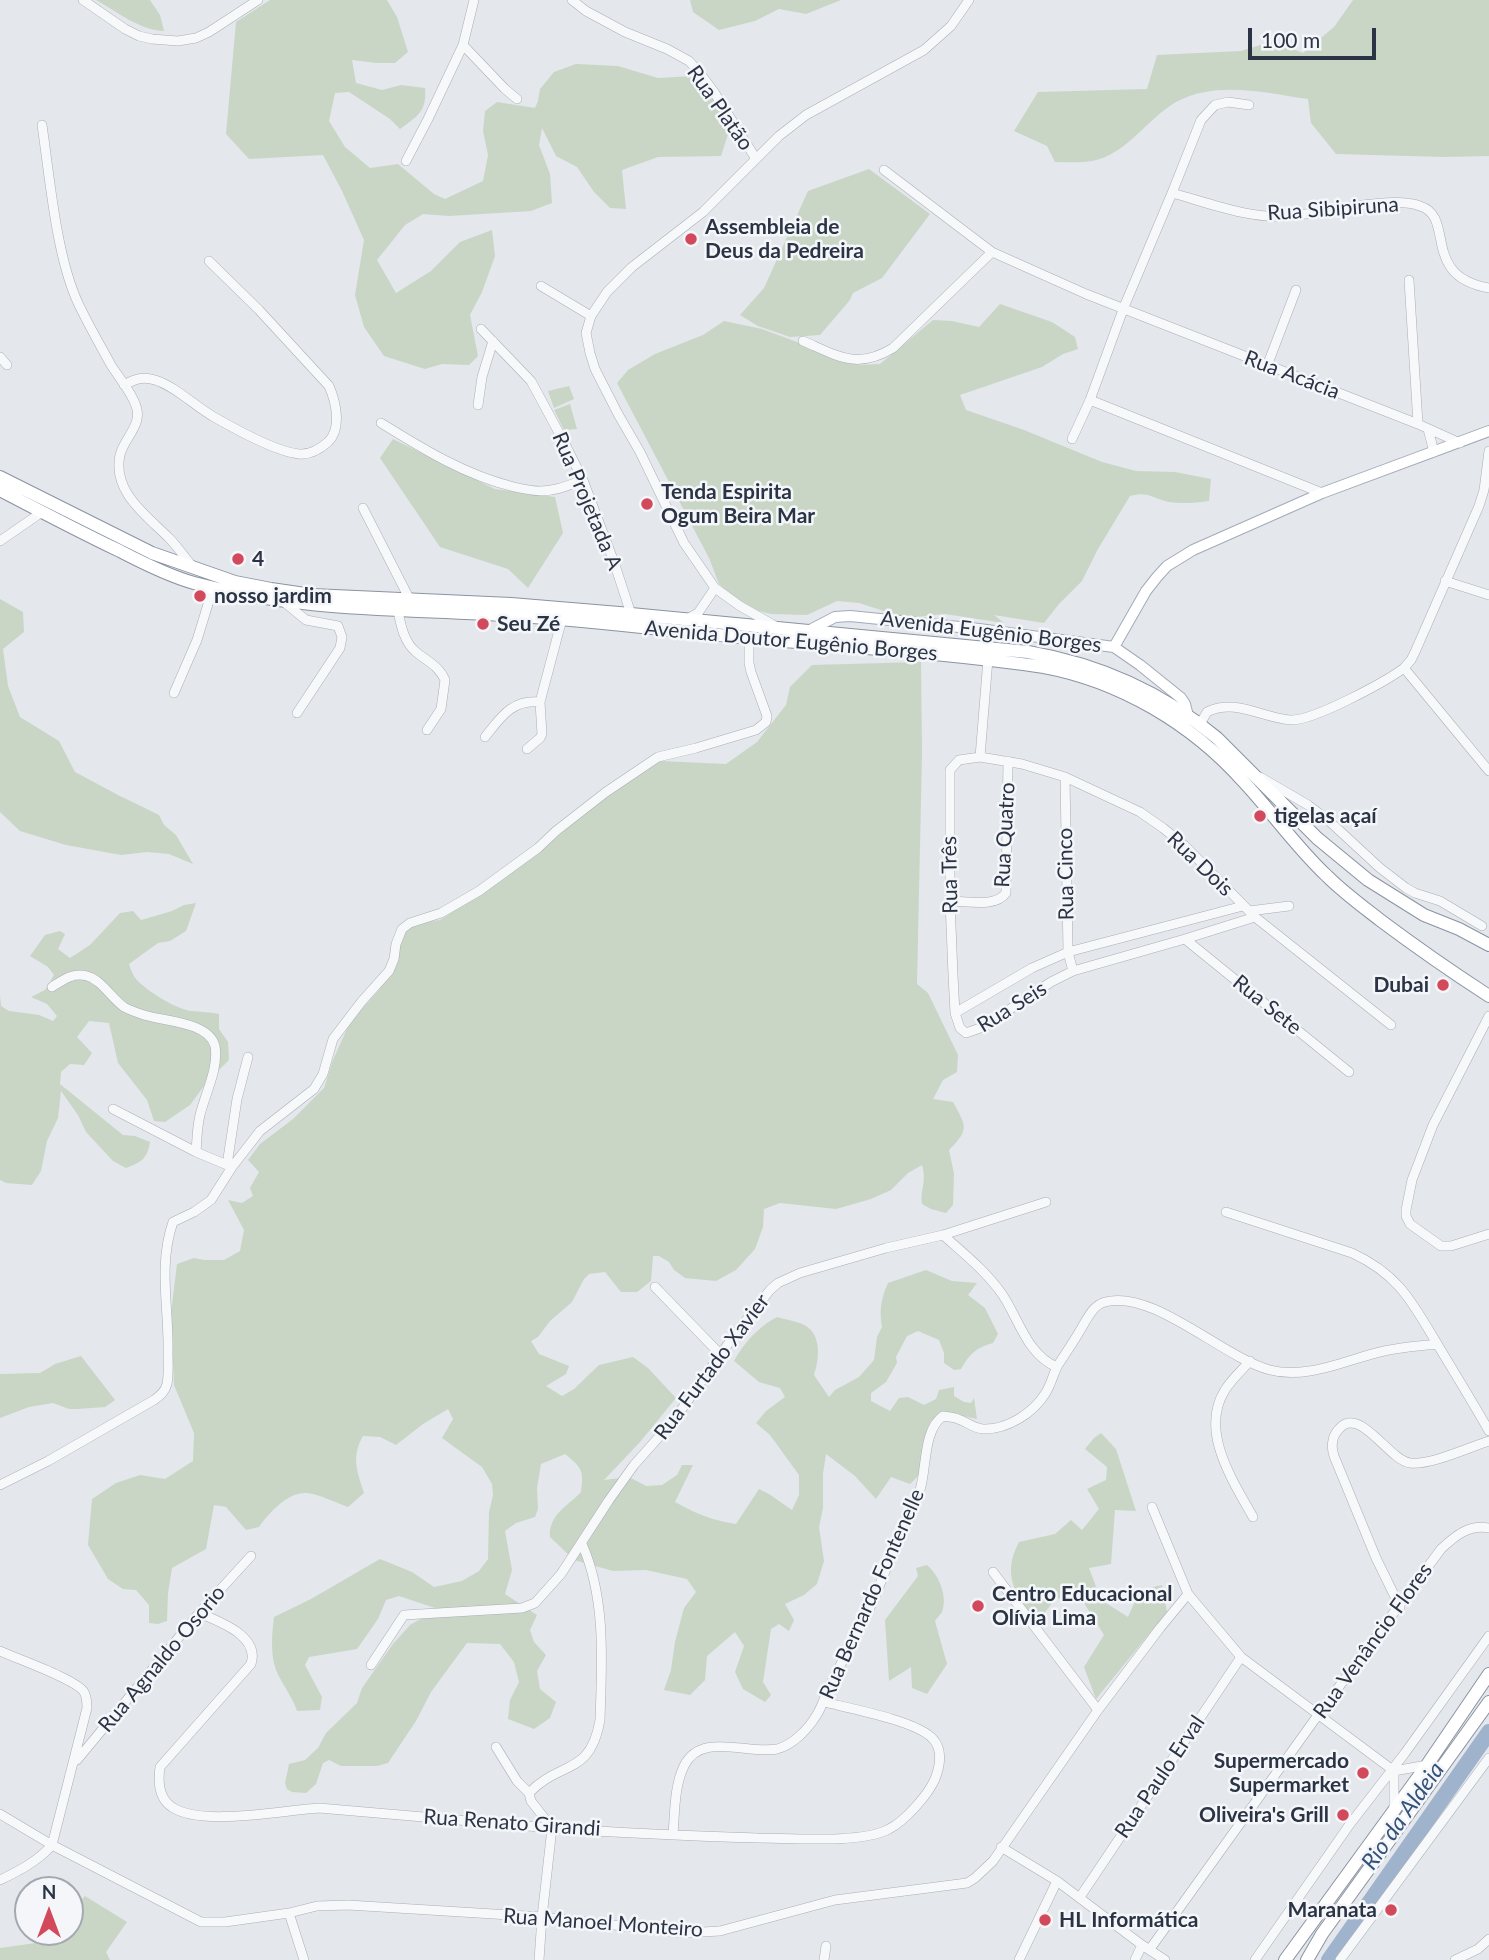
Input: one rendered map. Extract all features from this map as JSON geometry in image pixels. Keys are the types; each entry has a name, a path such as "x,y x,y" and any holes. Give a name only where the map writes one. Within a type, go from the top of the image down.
{"highway":[{"name":"Avenida Doutor Eugênio Borges","path":"0,477 152,553 235,582 312,595 511,604 985,647 1054,656 1089,666 1152,694 1200,723 1317,838 1367,880 1424,915 1486,937"},
{"name":"Avenida Doutor Eugênio Borges","path":"0,490 137,560 190,582 284,602 562,619 988,659 1061,670 1138,700 1168,718 1228,765 1292,840 1348,895 1489,996"},
{"path":"1318,867 1339,879 1468,975 1489,984"},
{"path":"1367,880 1382,896 1426,921 1486,937"},
{"path":"1285,1960 1427,1765 1489,1674"},
{"path":"1307,1959 1489,1702"}],"main road":[{"path":"1114,647 1157,577 1167,566 1193,550 1322,493 1489,432"},
{"name":"Avenida Eugênio Borges","path":"810,630 835,617 850,616 979,629 1114,647 1181,698 1188,716"}],"street":[{"path":"83,0 139,36 178,41 196,38 209,32 258,0"},
{"path":"405,161 463,45 474,0"},
{"name":"Rua Platão","path":"572,0 586,11 625,32 689,61 706,82 756,159"},
{"path":"781,628 740,606 715,588 684,543 640,452 595,369 586,334 591,316 607,292 632,267 703,212 779,136 806,115 903,63 935,42 970,0"},
{"path":"463,45 517,99"},
{"path":"1072,439 1090,400 1124,307 1200,120 1215,106 1228,102 1249,105"},
{"path":"42,125 57,225 77,302 136,406 138,416 120,453 122,483 132,504 171,540 194,568"},
{"name":"Rua Acácia","path":"884,170 992,252 1064,285 1460,443"},
{"name":"Rua Sibipiruna","path":"1172,193 1265,216 1287,216 1381,204 1421,206 1431,212 1435,219 1448,267 1463,279 1489,288"},
{"path":"803,341 856,360 882,355 893,348 992,252"},
{"path":"124,385 138,378 157,381 215,417 280,449 298,454 322,448 332,438 336,421 335,401 329,386 260,310 209,261"},
{"path":"1409,280 1418,425"},
{"path":"541,286 591,316"},
{"path":"1267,366 1296,290"},
{"name":"Rua Projetada A","path":"481,329 531,381 583,480 631,614"},
{"path":"478,405 482,376 493,341"},
{"path":"1090,400 1322,493"},
{"path":"381,423 445,462 505,485 541,491 559,489 583,480"},
{"path":"1428,429 1434,452"},
{"path":"1200,723 1207,712 1225,706 1292,720 1312,717 1404,668 1415,652 1482,498 1489,450"},
{"path":"363,508 410,600"},
{"path":"0,541 42,512"},
{"path":"1445,581 1489,595"},
{"path":"174,693 197,640 214,588"},
{"path":"685,620 698,613 715,588"},
{"path":"284,602 306,620 338,626 342,637 340,648 297,713"},
{"path":"398,611 407,641 414,651 437,667 445,680 440,709 427,730"},
{"path":"527,749 542,734 540,702 562,619"},
{"path":"0,1485 154,1400 164,1391 168,1372 169,1333 164,1262 173,1223 202,1208 211,1200 229,1166 260,1131 314,1089 323,1074 333,1039 389,971 402,929 410,923 441,913 479,891 538,848 606,792 658,757 708,744 762,726 766,722 767,716 749,663 749,638"},
{"path":"979,757 988,659"},
{"path":"1404,668 1489,771"},
{"path":"485,737 513,706 523,702 540,702"},
{"name":"Rua Dois","path":"979,757 1008,761 1065,777 1140,812 1184,845 1249,911 1391,1025"},
{"name":"Rua Três","path":"956,1013 950,901 950,770 959,760 979,757"},
{"name":"Rua Quatro","path":"950,901 992,902 999,900 1006,893 1008,761"},
{"path":"1253,773 1328,820 1406,888 1440,901 1486,937"},
{"name":"Rua Cinco","path":"1065,777 1068,952 1073,971"},
{"name":"Rua Seis","path":"1249,911 1185,939 1073,971 972,1032 966,1033 960,1028 956,1013 1031,968 1068,952 1249,911 1289,906"},
{"name":"Rua Sete","path":"1185,939 1349,1072"},
{"path":"52,987 77,974 89,976 124,1007 143,1015 201,1030 212,1039 215,1048 214,1065 200,1114 196,1152"},
{"path":"1489,1016 1433,1125 1412,1180 1406,1210 1410,1224 1441,1247 1489,1234"},
{"path":"229,1166 237,1099 248,1057"},
{"path":"113,1109 229,1166"},
{"name":"Rua Furtado Xavier","path":"372,1665 404,1615 523,1608 535,1603 561,1574 622,1483 674,1420 720,1354 770,1290 789,1276 886,1248 943,1235 1046,1202"},
{"path":"1226,1212 1352,1253 1370,1262 1401,1288 1417,1309 1489,1431"},
{"path":"943,1235 973,1261 1001,1293 1037,1355 1057,1367"},
{"path":"655,1287 720,1354"},
{"name":"Rua Bernardo Fontenelle","path":"673,1834 679,1781 684,1765 691,1757 714,1746 763,1750 785,1746 810,1725 866,1616 916,1501 933,1425 943,1416 958,1418 976,1428 984,1429 1016,1420 1038,1404 1057,1367 1094,1308 1114,1300 1132,1301 1152,1308 1250,1362 1287,1372 1304,1371 1385,1351 1437,1344"},
{"path":"1250,1362 1226,1389 1216,1413 1215,1425 1223,1459 1253,1517"},
{"path":"1399,1607 1331,1448 1335,1434 1339,1428 1350,1423 1364,1426 1393,1455 1409,1463 1440,1458 1489,1441"},
{"path":"1152,1507 1188,1594 1241,1657 1393,1770 1427,1765"},
{"name":"Rua Venâncio Flores","path":"1135,1960 1441,1549 1467,1529 1478,1526 1489,1528"},
{"path":"529,1793 584,1757 592,1749 598,1734 601,1630 590,1562 582,1544"},
{"name":"Rua Agnaldo Osorio","path":"74,1763 199,1613 251,1556"},
{"path":"993,1572 1098,1710"},
{"name":"Rua Manoel Monteiro","path":"0,1814 52,1845 201,1922 225,1922 317,1906 348,1905 542,1917 685,1933 720,1931 835,1900 967,1883 993,1861 1098,1710 1188,1594"},
{"name":"Rua Renato Girandi","path":"199,1613 233,1630 249,1642 254,1657 251,1664 160,1768 158,1783 170,1807 207,1816 239,1817 290,1809 319,1808 552,1828 824,1839 873,1835 888,1830 923,1797 936,1777 940,1759 933,1738 910,1725 824,1702"},
{"path":"1255,1960 1350,1824 1393,1770 1489,1636"},
{"path":"0,1651 68,1680 84,1692 87,1708 52,1845 33,1862 0,1880"},
{"name":"Rua Paulo Erval","path":"1080,1897 1241,1657"},
{"path":"496,1747 552,1828 539,1960"},
{"path":"1340,1960 1489,1758"},
{"path":"1393,1770 1394,1809"},
{"path":"1001,1847 1057,1881 1165,1960"},
{"path":"1019,1960 1057,1881"},
{"path":"289,1913 304,1960"},
{"path":"1455,1960 1478,1949 1489,1939"},
{"path":"824,1960 826,1946"},
{"path":"1473,1960 1478,1949"}],"green space":[{"path":"96,0 150,0 160,15 164,31 146,28"},
{"path":"270,0 387,0 397,17 408,52 395,63 352,60 356,83 382,90 401,85 425,88 423,108 400,129 390,119 349,92 335,93 329,121 345,147 370,168 398,164 434,194 445,199 483,181 488,155 483,131 485,111 497,102 535,108 540,89 554,72 576,64 618,66 658,78 694,76 715,97 729,131 721,156 658,157 622,170 626,209 610,208 594,192 577,167 556,156 542,128 539,145 550,174 552,203 531,211 449,216 423,214 405,225 377,260 396,293 431,271 460,242 492,230 495,256 470,315 478,356 469,365 442,364 425,369 384,356 364,327 355,295 364,240 323,155 249,159 226,134 236,22"},
{"path":"690,0 841,0 806,14 779,9 755,21 719,30 693,12"},
{"path":"1353,0 1489,0 1489,156 1336,154 1311,123 1308,99 1241,90 1208,91 1176,102 1116,152 1092,161 1055,162 1047,146 1014,131 1038,92 1147,89 1157,55 1241,51 1273,41 1303,53 1334,27"},
{"path":"869,169 930,214 882,278 853,293 820,335 790,337 758,326 740,315 764,288 808,191"},
{"path":"1000,304 1052,322 1075,337 1078,349 1063,354 1042,367 960,395 966,410 1102,462 1136,471 1175,472 1211,479 1209,501 1179,503 1146,495 1130,496 1082,581 1044,623 994,615 1004,623 945,614 906,618 859,603 837,601 807,615 771,614 737,599 719,584 709,558 617,383 628,370 655,354 703,335 724,321 762,329 859,365 880,364 933,320 979,327"},
{"path":"569,386 574,399 554,408 548,391"},
{"path":"570,404 577,429 564,430 554,410"},
{"path":"393,439 495,489 555,497 563,533 528,588 508,569 440,547 380,458"},
{"path":"0,599 23,612 24,632 3,649 8,686 20,717 59,741 75,772 159,815 164,825 176,835 193,864 169,854 147,852 121,855 66,845 20,831 0,812"},
{"path":"921,662 922,754 917,984 928,993 958,1055 957,1072 943,1080 933,1099 953,1102 964,1127 960,1137 949,1150 954,1174 953,1205 946,1213 922,1204 922,1165 908,1173 891,1190 836,1209 780,1203 764,1209 763,1227 755,1249 736,1270 716,1281 685,1278 674,1270 669,1262 659,1256 653,1256 651,1281 637,1292 621,1292 605,1272 589,1274 572,1302 531,1341 539,1354 569,1366 566,1374 546,1386 562,1396 574,1389 599,1365 633,1357 648,1368 676,1398 604,1480 629,1477 646,1486 662,1485 677,1475 682,1465 693,1465 675,1502 704,1516 736,1524 759,1489 792,1510 799,1495 799,1475 770,1435 756,1423 766,1411 785,1397 780,1388 759,1382 734,1361 752,1336 777,1317 803,1324 815,1336 818,1356 814,1375 829,1397 835,1390 859,1377 874,1360 877,1337 882,1327 881,1305 888,1283 926,1270 952,1281 977,1283 968,1295 985,1308 998,1334 993,1343 978,1349 970,1355 961,1369 954,1370 944,1363 944,1353 939,1340 918,1331 907,1336 896,1357 897,1363 886,1382 871,1393 871,1401 890,1411 899,1398 908,1397 924,1405 936,1399 939,1390 954,1387 954,1396 964,1402 971,1403 974,1398 977,1419 959,1415 935,1424 928,1457 916,1478 910,1484 891,1477 876,1499 855,1476 826,1454 823,1508 819,1527 824,1561 817,1584 804,1595 785,1604 794,1620 789,1631 779,1624 771,1629 763,1682 771,1695 765,1702 743,1689 735,1672 744,1646 735,1632 707,1656 705,1680 690,1695 664,1690 684,1608 696,1592 687,1579 646,1570 613,1571 574,1560 550,1537 550,1529 560,1512 581,1492 580,1470 565,1454 541,1464 535,1517 516,1523 505,1531 512,1570 505,1594 537,1615 530,1630 534,1642 546,1655 537,1671 540,1689 556,1702 550,1718 534,1729 508,1719 510,1700 519,1682 514,1662 500,1644 467,1643 431,1692 416,1721 388,1763 377,1766 341,1766 329,1760 323,1763 316,1784 306,1793 292,1792 287,1789 285,1783 289,1764 305,1760 318,1748 326,1733 357,1703 362,1688 393,1644 410,1625 438,1609 399,1596 386,1600 378,1619 357,1649 309,1657 305,1665 322,1697 320,1710 297,1711 278,1675 272,1650 274,1617 380,1559 412,1572 434,1587 462,1581 479,1571 488,1559 492,1484 482,1467 442,1438 453,1419 448,1409 396,1445 380,1437 363,1436 356,1457 364,1493 348,1507 316,1495 300,1493 279,1504 259,1527 246,1530 226,1507 214,1505 206,1549 172,1568 167,1621 149,1623 149,1605 136,1590 123,1589 108,1579 88,1545 92,1499 116,1483 140,1475 165,1479 193,1461 194,1433 174,1385 171,1313 177,1264 194,1258 224,1260 240,1251 244,1230 228,1200 242,1203 253,1196 250,1188 259,1172 248,1160 260,1144 293,1119 324,1088 350,1022 379,990 399,956 399,936 417,923 440,920 507,876 595,804 649,766 661,761 726,764 757,742 786,705 790,687 812,665"},
{"path":"196,903 186,931 170,941 158,943 129,964 137,980 162,999 185,1010 219,1014 219,1029 228,1042 229,1060 207,1082 190,1105 165,1122 154,1121 147,1100 118,1063 109,1023 89,1021 77,1037 92,1053 84,1065 70,1064 61,1072 60,1084 123,1135 150,1142 145,1156 140,1162 126,1168 113,1161 86,1132 61,1091 58,1118 47,1141 41,1171 32,1185 0,1180 0,995 1,1006 9,1011 39,1015 53,1021 57,1016 47,1004 31,997 45,990 54,975 48,967 30,956 45,935 60,931 65,934 58,949 70,958 90,945 120,913 133,911 141,920"},
{"path":"81,1356 115,1400 105,1407 78,1409 69,1409 53,1403 29,1407 0,1418 0,1374 40,1373 55,1364"},
{"path":"1101,1433 1116,1449 1136,1511 1115,1510 1111,1564 1089,1568 1101,1600 1128,1617 1140,1590 1162,1585 1167,1612 1096,1699 1084,1667 1104,1635 1079,1595 1055,1599 1037,1623 1017,1594 1011,1565 1019,1542 1055,1534 1071,1520 1082,1530 1099,1509 1087,1489 1106,1480 1107,1467 1085,1449"},
{"path":"927,1565 939,1580 943,1593 944,1606 935,1621 947,1664 927,1694 912,1688 911,1667 889,1681 885,1620 918,1576 916,1568"},
{"path":"84,1897 127,1922 106,1952 110,1960 0,1960 0,1948 84,1946"}],"waterway":[{"name":"Rio da Aldeia","path":"1329,1960 1489,1732"}],"place":[{"name":"Assembleia de Deus da Pedreira","path":"691,239"},
{"name":"Tenda Espirita Ogum Beira Mar","path":"647,504"},
{"name":"4","path":"238,559"},
{"name":"nosso jardim","path":"200,596"},
{"name":"Seu Zé","path":"483,624"},
{"name":"tigelas açaí","path":"1260,816"},
{"name":"Dubai","path":"1443,985"},
{"name":"Centro Educacional Olívia Lima","path":"978,1606"},
{"name":"Supermercado Supermarket","path":"1363,1773"},
{"name":"Oliveira's Grill","path":"1343,1815"},
{"name":"Maranata","path":"1391,1910"},
{"name":"HL Informática","path":"1045,1920"}]}
